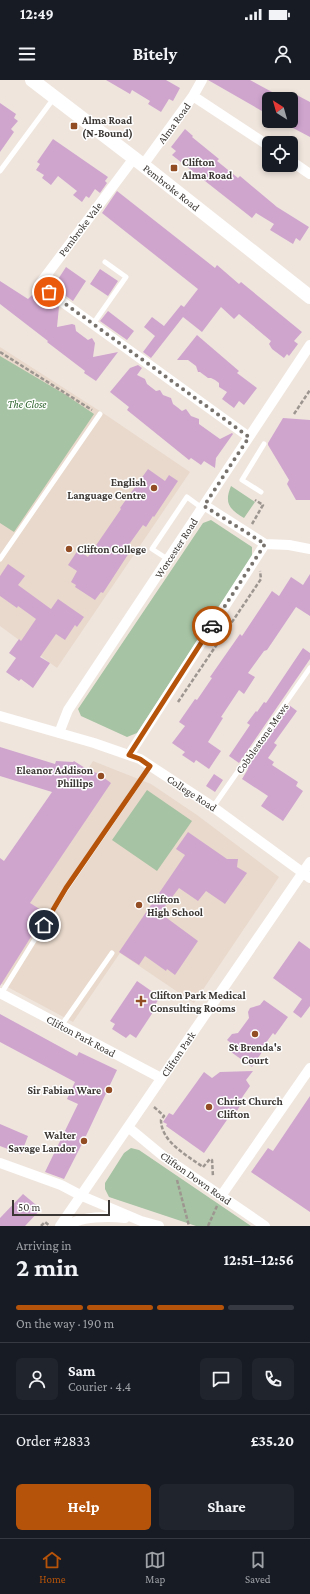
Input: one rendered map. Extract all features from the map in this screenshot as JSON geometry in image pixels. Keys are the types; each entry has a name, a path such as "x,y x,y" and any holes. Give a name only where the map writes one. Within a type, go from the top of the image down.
{"main road":[{"name":"Pembroke Road","path":"41,83 55,97 310,296"}],"street":[{"name":"Alma Road","path":"139,162 194,96 202,80"},
{"path":"194,96 262,141"},
{"name":"Pembroke Vale","path":"139,162 39,285 249,437"},
{"path":"298,166 310,174"},
{"name":"Worcester Road","path":"59,733 68,710 310,346"},
{"path":"203,507 265,544 289,545 310,549"},
{"path":"129,755 265,544"},
{"name":"College Road","path":"0,716 94,743 140,759 213,807 306,875"},
{"name":"Clifton Park","path":"60,1226 82,1196 161,1078 306,875 310,862"},
{"name":"Clifton Park Road","path":"1,994 161,1078"},
{"path":"221,1196 310,1068"},
{"name":"Clifton Down Road","path":"128,1127 163,1156 265,1226"},
{"path":"0,1163 61,1184 82,1196 141,1221"},
{"path":"67,1226 76,1221 110,1216 141,1221 159,1226"}],"lane":[{"path":"0,171 55,97"},
{"path":"92,324 126,278 105,262"},
{"path":"0,559 100,414"},
{"path":"261,492 242,480 264,444"},
{"path":"169,560 152,549 187,497 203,507"},
{"name":"Cobblestone Mews","path":"213,807 310,668"},
{"path":"1,994 66,888 150,766"},
{"path":"61,1026 112,953"}],"path":[{"path":"0,352 100,414"},
{"path":"294,414 310,390"},
{"path":"254,520 263,505 257,501"},
{"path":"178,703 261,579"},
{"path":"160,1112 164,1116 161,1122 172,1144 203,1167 210,1159 212,1160"},
{"path":"173,1162 189,1226"},
{"path":"208,1226 221,1196"},
{"path":"40,1226 45,1222 50,1226"}],"shaded area":[{"name":"Clifton College","path":"0,347 106,415 190,472 57,668 0,626"},
{"name":"Clifton High School","path":"93,761 151,784 197,815 279,877 194,1003 120,953 73,1022 0,983 0,932 23,870"}],"green space":[{"name":"The Close","path":"0,356 66,395 94,414 14,532 0,523"},
{"path":"231,486 255,502 244,518 235,512 229,505 228,497"},
{"path":"211,520 252,547 252,556 137,733 127,737 81,716 78,709 203,523"},
{"path":"147,790 192,821 157,871 112,840"},
{"path":"131,1148 139,1150 251,1226 196,1226 109,1197 105,1189 105,1183 124,1153"}],"building":[{"path":"106,80 166,80 180,88 173,101 169,99 161,112 148,104 150,101 132,90 130,94"},
{"path":"208,80 250,80 272,92 262,92 262,111"},
{"path":"298,96 310,102 310,137 293,128 298,128"},
{"path":"0,103 16,114 14,118 18,121 11,129 14,132 0,152"},
{"path":"185,129 193,136 192,137 219,159 217,161 238,178 240,176 277,207 309,227 300,241 296,238 293,244 270,230 274,224 256,213 252,218 172,155 176,151 171,147"},
{"path":"53,139 108,177 105,181 107,183 100,193 95,189 89,198 86,196 82,202 73,195 77,191 58,176 51,185 42,178 44,175 36,170 40,164 37,162"},
{"path":"117,191 215,268 217,265 239,284 241,282 302,332 294,341 298,344 289,356 287,354 284,358 272,349 269,344 271,341 239,314 234,319 221,307 202,332 183,317 151,358 143,352 155,336 144,327 152,317 164,326 181,305 184,307 198,289 102,213"},
{"path":"66,267 86,281 73,301 53,287"},
{"path":"100,269 118,281 108,296 90,284"},
{"path":"0,281 28,299 35,294 45,297 59,307 57,327 72,324 75,325 76,331 88,340 92,338 95,343 93,357 118,352 96,381 84,373 85,371 0,304"},
{"path":"108,311 134,331 127,340 100,321"},
{"path":"197,335 239,371 237,373 257,388 244,405 239,401 234,408 222,399 227,392 219,387 219,383 198,372 196,366 188,360 177,360"},
{"path":"138,365 142,368 137,375 145,379 147,384 156,391 160,390 163,395 171,398 173,404 182,411 186,409 191,416 199,419 199,424 220,439 232,433 233,434 216,458 215,468 204,461 201,465 191,458 189,460 127,410 129,407 110,392 130,368"},
{"path":"283,418 310,420 310,500 296,500 287,484 289,480 268,445"},
{"path":"148,469 165,481 169,475 178,481 154,517 153,516 146,527 143,525 125,550 129,553 103,593 101,592 95,600 75,587 76,585 71,582 77,571 68,565 78,550 88,557"},
{"path":"8,564 25,576 18,585 51,609 58,599 84,617 77,627 75,625 65,640 56,634 40,657 50,663 33,688 21,679 19,681 6,672 16,658 9,653 19,639 21,641 36,619 18,606 17,608 0,596 0,576"},
{"path":"310,574 310,616 296,607 267,650 264,651 248,673 255,677 244,694 239,690 221,717 223,718 208,742 221,751 209,769 196,760 194,763 182,755 185,752 172,743 185,726 179,722 195,699 197,700 212,678 210,677 240,634 242,636 272,591 279,596 291,577 303,585"},
{"path":"303,648 310,653 310,659 239,763 229,756 250,725 247,723 264,702 266,703"},
{"path":"289,705 297,711 274,743 277,745 268,758 274,762 272,765 298,782 296,786 303,791 283,821 261,806 268,796 242,779 248,769 245,767"},
{"path":"0,747 55,764 56,761 74,761 93,773 99,774 111,783 30,903 46,913 0,986 0,858 4,861 52,792 0,776"},
{"path":"214,774 223,780 215,792 206,786"},
{"path":"188,832 227,859 238,859 237,867 247,873 225,904 206,891 198,901 179,888 160,913 198,941 175,975 167,969 166,971 145,956 139,965 119,952 185,855 176,849"},
{"path":"299,941 310,949 310,1006 301,1018 293,1012 302,999 273,978"},
{"path":"137,981 160,997 155,1005 157,1006 136,1038 130,1034 126,1038 112,1029 115,1024 110,1021"},
{"name":"St Brenda's Court","path":"264,1000 288,1017 275,1035 273,1033 260,1051 262,1052 252,1067 231,1052 235,1046 227,1040 232,1034 238,1033 249,1018 248,1012 250,1008 260,1005"},
{"path":"0,1014 77,1056 79,1052 117,1070 64,1179 45,1172 78,1104 67,1099 75,1082 0,1042"},
{"name":"Christ Church Clifton","path":"253,1071 246,1080 250,1086 241,1099 243,1101 232,1119 229,1117 204,1153 166,1126 167,1124 163,1122 169,1113 173,1115 204,1072 212,1078 220,1072"},
{"path":"310,1096 310,1212 251,1172 268,1148 273,1151"},
{"path":"0,1124 28,1136 21,1154 0,1146"},
{"path":"23,1194 41,1209 25,1226 0,1226 0,1218"}],"way so far":[{"path":"49,292 249,437 204,506 265,544 212,626"}],"place":[{"name":"Alma Road (N-Bound)","path":"74,126"},
{"name":"Clifton Alma Road","path":"174,168"},
{"name":"English Language Centre","path":"154,488"},
{"name":"Clifton College","path":"69,549"},
{"name":"Eleanor Addison Phillips","path":"101,776"},
{"name":"Clifton High School","path":"139,905"},
{"name":"Clifton Park Medical Consulting Rooms","path":"141,1001"},
{"name":"St Brenda's Court","path":"255,1034"},
{"name":"Sir Fabian Ware","path":"109,1090"},
{"name":"Christ Church Clifton","path":"209,1107"},
{"name":"Walter Savage Landor","path":"84,1141"}],"route":[{"path":"44,925 66,888 150,766 140,759 129,755 212,626"}]}
